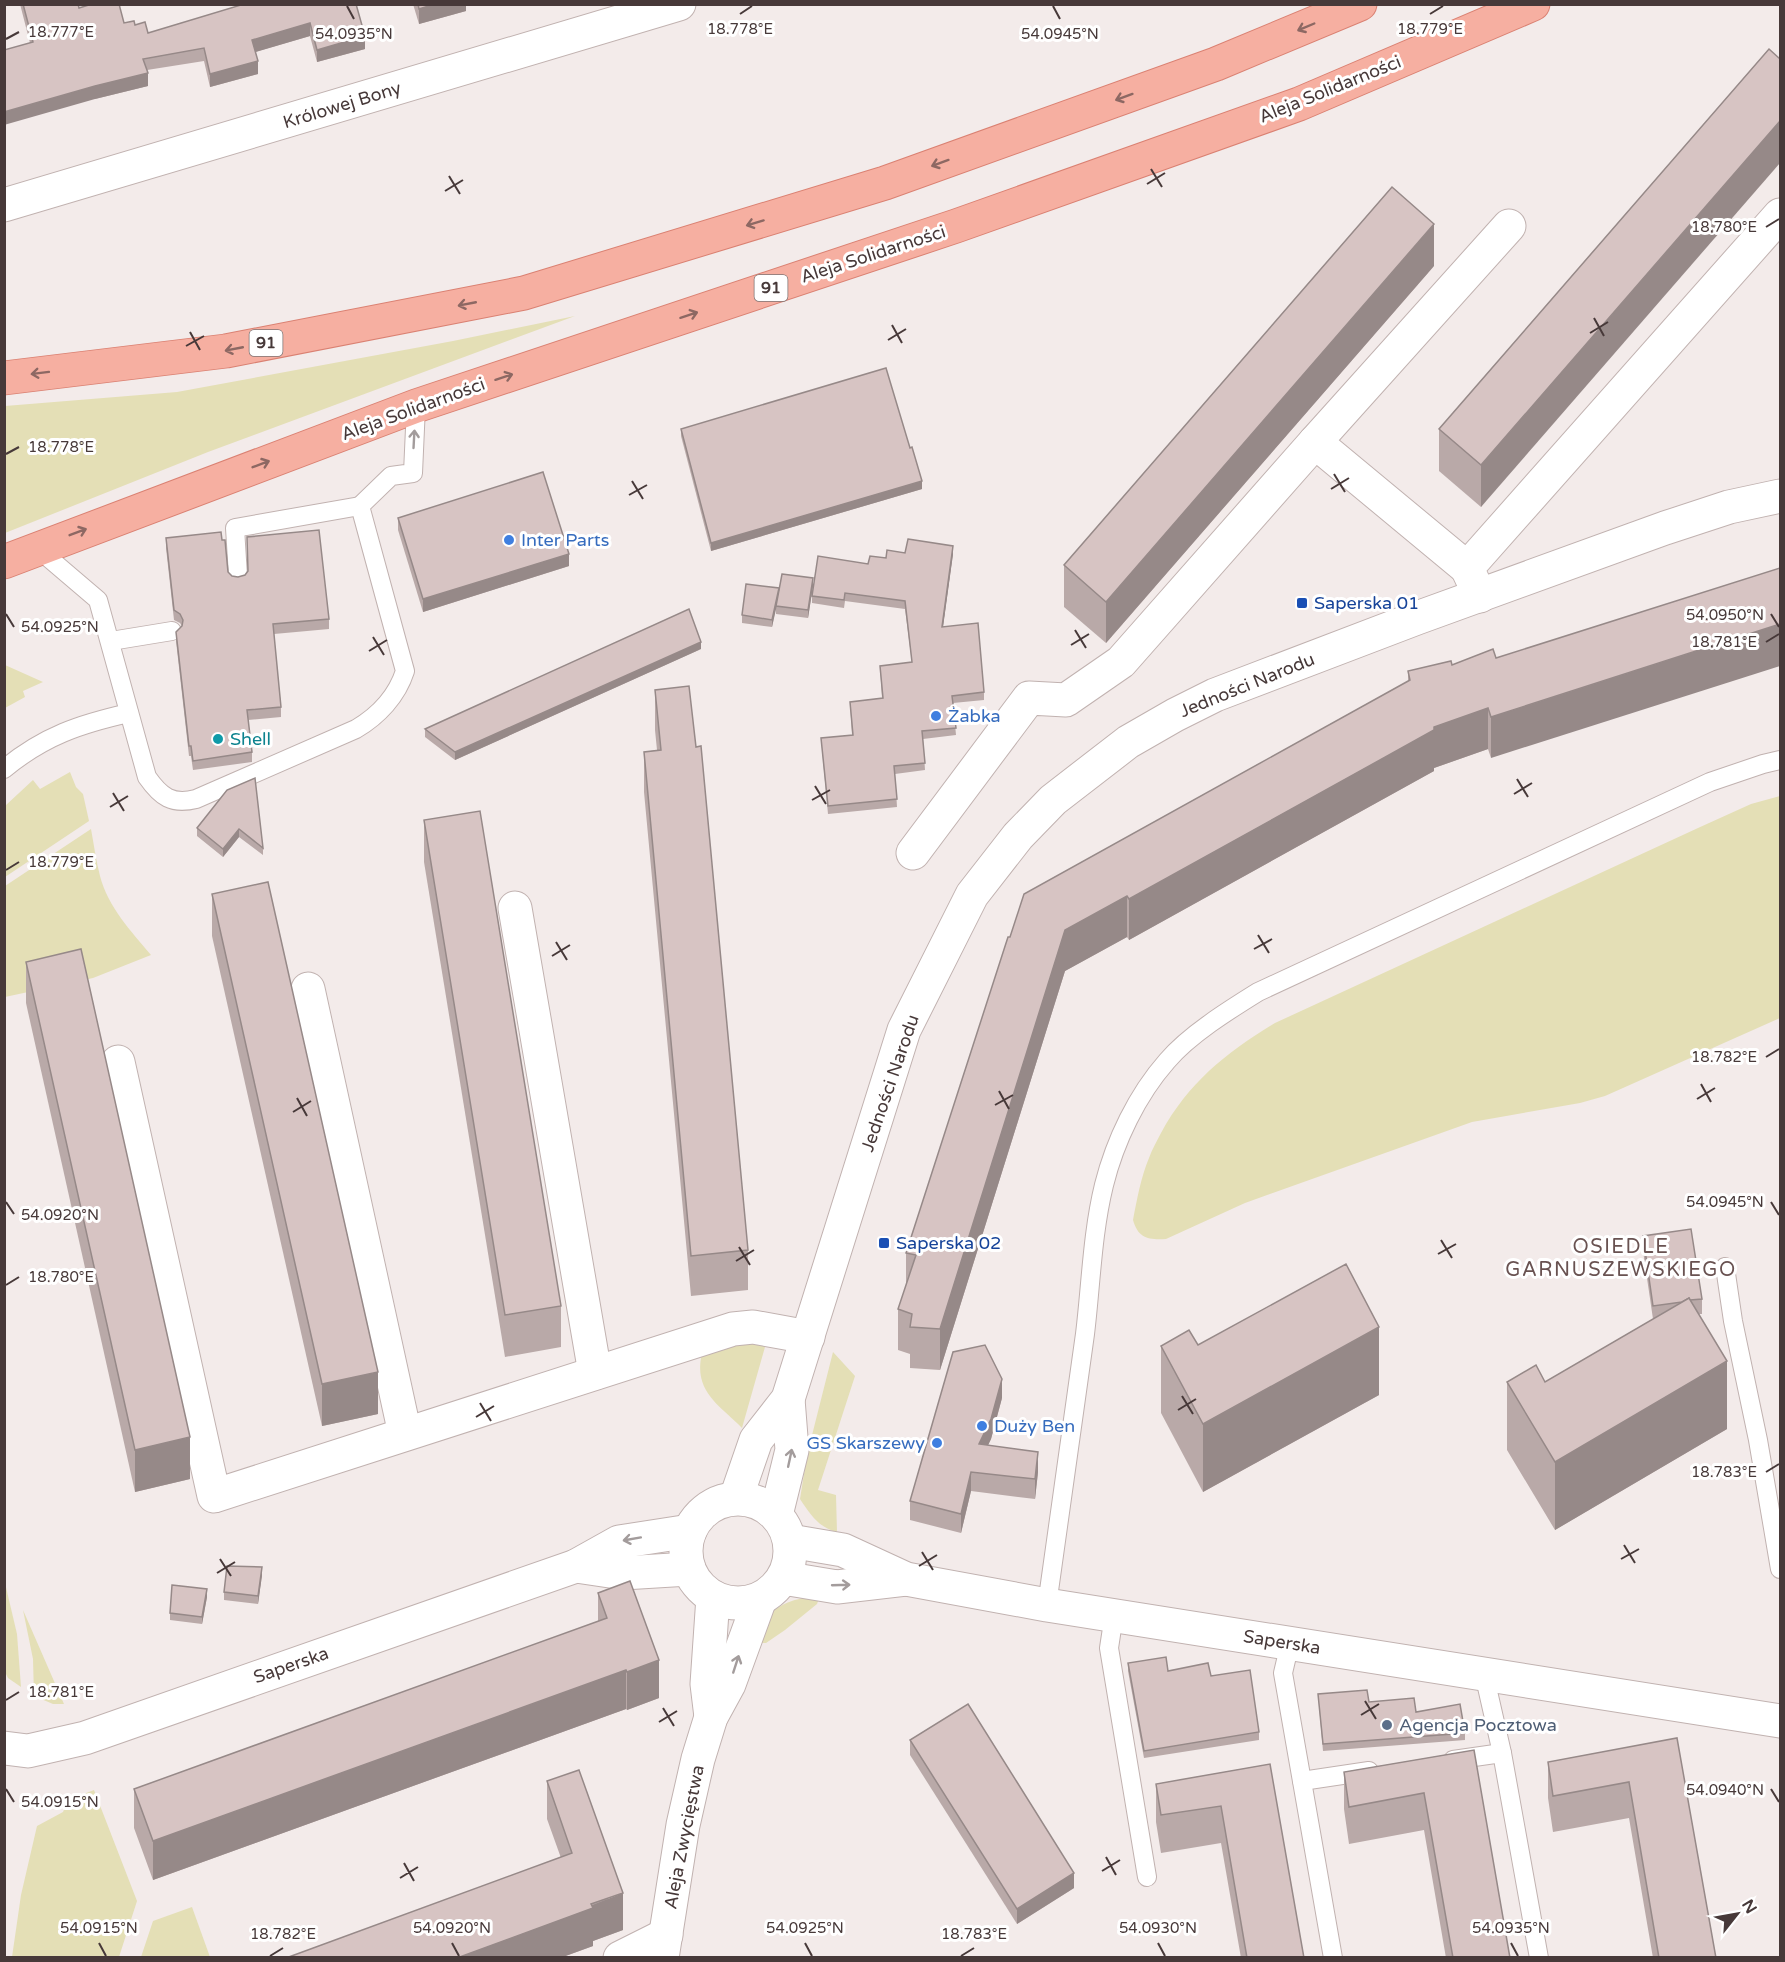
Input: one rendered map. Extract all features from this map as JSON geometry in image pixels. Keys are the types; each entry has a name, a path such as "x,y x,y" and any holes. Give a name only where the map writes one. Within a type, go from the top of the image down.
{"main road":[{"name":"91","path":"4,378 226,351 524,293 885,183 1216,64 1360,4"},
{"name":"Aleja Solidarności","path":"4,562 416,406 956,226 1299,104 1533,4"}],"street":[{"name":"Królowej Bony","path":"4,205 679,4"},
{"path":"1315,442 1473,582 1780,215"},
{"path":"913,853 1029,698 1066,700 1121,662 1509,226"},
{"name":"Jedności Narodu","path":"736,1498 756,1440 788,1399 904,1030 972,895 1018,836 1053,800 1128,742 1175,715 1473,582 1665,528 1729,507 1780,496"},
{"path":"515,908 595,1373"},
{"path":"308,990 405,1434"},
{"path":"118,1062 214,1496 733,1329 753,1328 808,1337"},
{"name":"Jedności Narodu","path":"783,1528 792,1450 788,1399"},
{"path":"736,1498 764,1505 783,1528 788,1568 772,1588 745,1603 732,1603 713,1598 699,1586 685,1560 684,1545 695,1520 706,1509 721,1501 736,1498"},
{"name":"Saperska","path":"783,1528 843,1550 906,1579 1047,1605 1780,1721"},
{"name":"Saperska","path":"4,1748 28,1751 85,1738 576,1566 619,1542 690,1531"},
{"name":"Saperska","path":"576,1566 623,1573 689,1569"},
{"path":"772,1588 837,1587 906,1579"},
{"name":"Aleja Zwycięstwa","path":"664,1946 683,1825 698,1759 711,1717 729,1684 772,1588"},
{"name":"Aleja Zwycięstwa","path":"711,1717 707,1684 713,1598"},
{"path":"620,1958 664,1946"}],"lane":[{"path":"238,576 235,528 360,506 391,476 412,473 416,406"},
{"path":"37,548 98,600 147,777 164,795 183,802 207,795 356,729 372,720 401,683 405,671 360,506"},
{"path":"111,641 172,631"},
{"path":"4,769 34,747 69,729 92,721 129,713"},
{"path":"1047,1605 1086,1321 1092,1258 1104,1186 1118,1142 1142,1095 1168,1060 1227,1011 1258,992 1710,782 1780,760"},
{"path":"1725,1267 1733,1321 1758,1440 1780,1569"},
{"path":"1114,1615 1109,1648 1147,1877"},
{"path":"1290,1643 1283,1673 1334,1958"},
{"path":"1484,1674 1502,1753 1539,1958"},
{"path":"1441,1761 1502,1753"},
{"path":"1302,1781 1383,1769"}],"shaded area":[{"path":"575,316 208,452 5,533 5,406 177,392"},
{"path":"5,665 43,682 23,691 25,697 5,708"},
{"path":"70,772 76,787 83,794 89,821 5,877 5,806 33,780 40,789"},
{"path":"1780,796 1780,1018 1605,1096 1580,1103 1472,1122 1245,1203 1166,1239 1145,1237 1138,1231 1133,1220 1140,1188 1153,1148 1161,1133 1196,1084 1210,1070 1257,1034 1275,1023 1698,828 1751,804"},
{"path":"91,829 100,876 109,898 121,918 151,955 93,978 5,997 5,886"},
{"path":"754,1341 765,1347 742,1428 710,1396 704,1387 700,1366 702,1353"},
{"path":"833,1352 855,1376 818,1490 836,1495 837,1532 820,1524 800,1499 807,1455"},
{"path":"5,1583 17,1634 21,1687 8,1678 5,1672"},
{"path":"820,1596 817,1604 785,1630 766,1643 754,1643 767,1617 772,1612 798,1599"},
{"path":"23,1610 64,1704 53,1704 34,1696 33,1659"},
{"path":"94,1790 137,1901 119,1957 12,1957 21,1895 37,1826 63,1812 68,1800"},
{"path":"192,1907 210,1957 141,1957 153,1921"}],"building":[{"path":"23,4 78,4 79,8 92,4 119,4 124,23 134,21 135,25 145,22 148,33 241,4 356,4 365,36 317,50 310,23 252,40 258,61 210,74 204,48 143,59 148,73 4,112 4,50 33,42"},
{"path":"418,4 435,4 419,9"},
{"path":"1769,49 1780,59 1780,121 1481,465 1439,429"},
{"path":"1392,187 1434,224 1106,602 1064,565"},
{"path":"886,368 922,481 711,543 681,429"},
{"path":"543,472 569,554 423,599 398,518"},
{"path":"319,530 329,619 273,624 281,707 247,710 252,752 193,761 191,746 189,746 176,632 182,626 183,620 174,610 166,538 221,532 222,540 225,540 228,572 238,577 245,575 248,571 247,537"},
{"path":"908,539 953,546 942,627 978,623 984,692 952,696 956,728 922,731 925,763 894,766 897,799 828,806 821,738 853,735 850,702 883,698 880,666 912,662 905,601 845,593 844,600 812,596 818,556 868,564 870,556 886,558 887,550 905,553"},
{"path":"1780,568 1780,624 1491,717 1488,708 1434,727 1434,730 1129,899 1127,896 1065,930 940,1329 910,1327 912,1314 898,1309 916,1255 906,1253 1024,894 1410,680 1408,671 1451,661 1452,665 1493,649 1496,658"},
{"path":"782,574 813,578 808,610 776,606"},
{"path":"746,584 779,588 772,620 742,615"},
{"path":"689,609 701,642 455,752 425,729"},
{"path":"689,686 696,747 701,746 748,1250 691,1256 644,752 661,750 655,690"},
{"path":"255,778 263,848 239,829 223,849 197,828 227,790"},
{"path":"480,811 561,1306 505,1315 424,820"},
{"path":"268,882 378,1372 322,1384 212,894"},
{"path":"81,949 190,1437 135,1450 26,962"},
{"path":"1691,1229 1702,1299 1690,1300 1689,1298 1682,1302 1653,1306 1643,1236"},
{"path":"1346,1264 1379,1327 1203,1424 1161,1346 1189,1330 1198,1345"},
{"path":"1689,1298 1727,1361 1555,1462 1507,1382 1536,1365 1545,1382"},
{"path":"985,1345 1002,1379 991,1419 979,1444 1038,1452 1035,1479 971,1472 961,1514 910,1501 953,1352"},
{"path":"227,1566 262,1567 258,1596 224,1592"},
{"path":"630,1581 659,1660 153,1841 134,1789 607,1618 598,1593"},
{"path":"172,1585 207,1589 202,1617 170,1613"},
{"path":"1166,1657 1168,1671 1208,1663 1211,1676 1250,1670 1259,1732 1144,1751 1128,1663"},
{"path":"1367,1690 1369,1702 1414,1698 1416,1712 1460,1704 1465,1733 1323,1744 1318,1694"},
{"path":"968,1704 1074,1873 1017,1909 910,1740"},
{"path":"1677,1738 1716,1958 1659,1958 1629,1782 1553,1796 1548,1762"},
{"path":"1474,1750 1510,1958 1453,1958 1424,1793 1349,1807 1344,1772"},
{"path":"1270,1764 1304,1958 1247,1958 1221,1806 1161,1815 1156,1784"},
{"path":"579,1770 623,1893 591,1904 593,1908 457,1958 286,1958 572,1853 547,1781"}],"place":[{"name":"Inter Parts","path":"509,540"},
{"name":"Saperska 01","path":"1302,603"},
{"name":"Żabka","path":"936,716"},
{"name":"Shell","path":"218,739"},
{"name":"Saperska 02","path":"884,1243"},
{"name":"Duży Ben","path":"982,1426"},
{"name":"GS Skarszewy","path":"937,1443"},
{"name":"Agencja Pocztowa","path":"1387,1725"}],"district":[{"name":"OSIEDLE GARNUSZEWSKIEGO","path":"1621,1258"}]}
